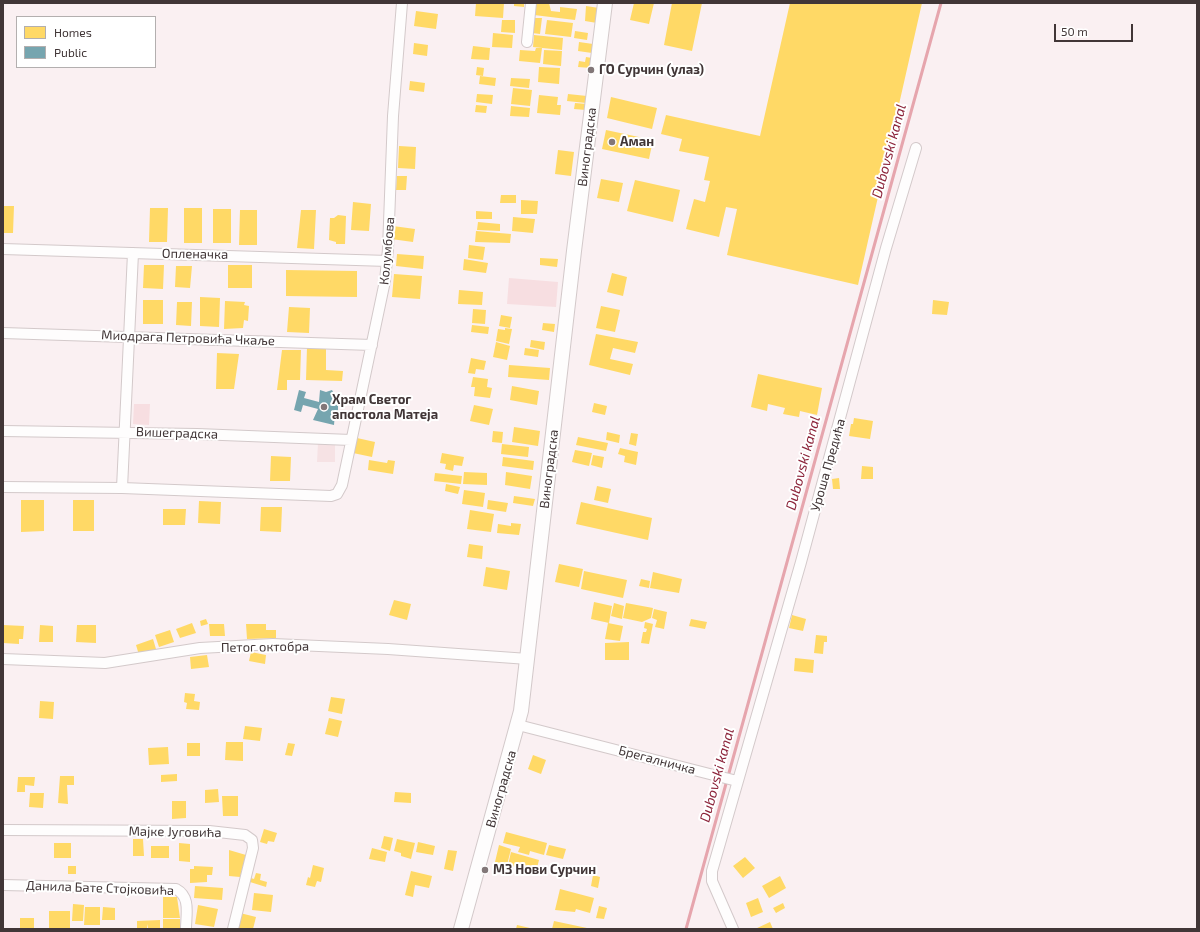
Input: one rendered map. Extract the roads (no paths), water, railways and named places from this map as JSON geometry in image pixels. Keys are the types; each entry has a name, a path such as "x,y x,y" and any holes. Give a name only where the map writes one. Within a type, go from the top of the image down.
{"street":[{"name":"Колумбова","path":"122,488 331,496 337,494 342,485 372,345 388,261 393,116 402,3"},
{"path":"527,42 531,3"},
{"name":"Виноградска","path":"461,929 518,724 528,659 573,258 605,3"},
{"name":"Уроша Предића","path":"735,780 807,540 886,248 916,148"},
{"name":"Опленачка","path":"3,249 388,261"},
{"path":"3,488 122,488 123,432 133,253"},
{"name":"Миодрага Петровића Чкаље","path":"3,333 372,345"},
{"name":"Вишеградска","path":"3,431 123,432 351,440"},
{"name":"Петог октобра","path":"3,659 105,663 200,648 273,644 388,649 528,659"},
{"name":"Брегалничка","path":"518,724 735,780"},
{"path":"733,929 711,879 735,780"},
{"name":"Мајке Југовића","path":"3,830 209,831 245,834 252,840 253,848 233,929"},
{"name":"Данила Бате Стојковића","path":"3,885 176,889 184,895 186,900 186,929"}],"waterway":[{"name":"Dubovski kanal","path":"686,929 941,3"}],"place":[{"name":"ГО Сурчин (улаз)","path":"591,70"},
{"name":"Аман","path":"612,142"},
{"name":"Храм Светог апостола Матеја","path":"324,407"},
{"name":"МЗ Нови Сурчин","path":"485,870"}]}
